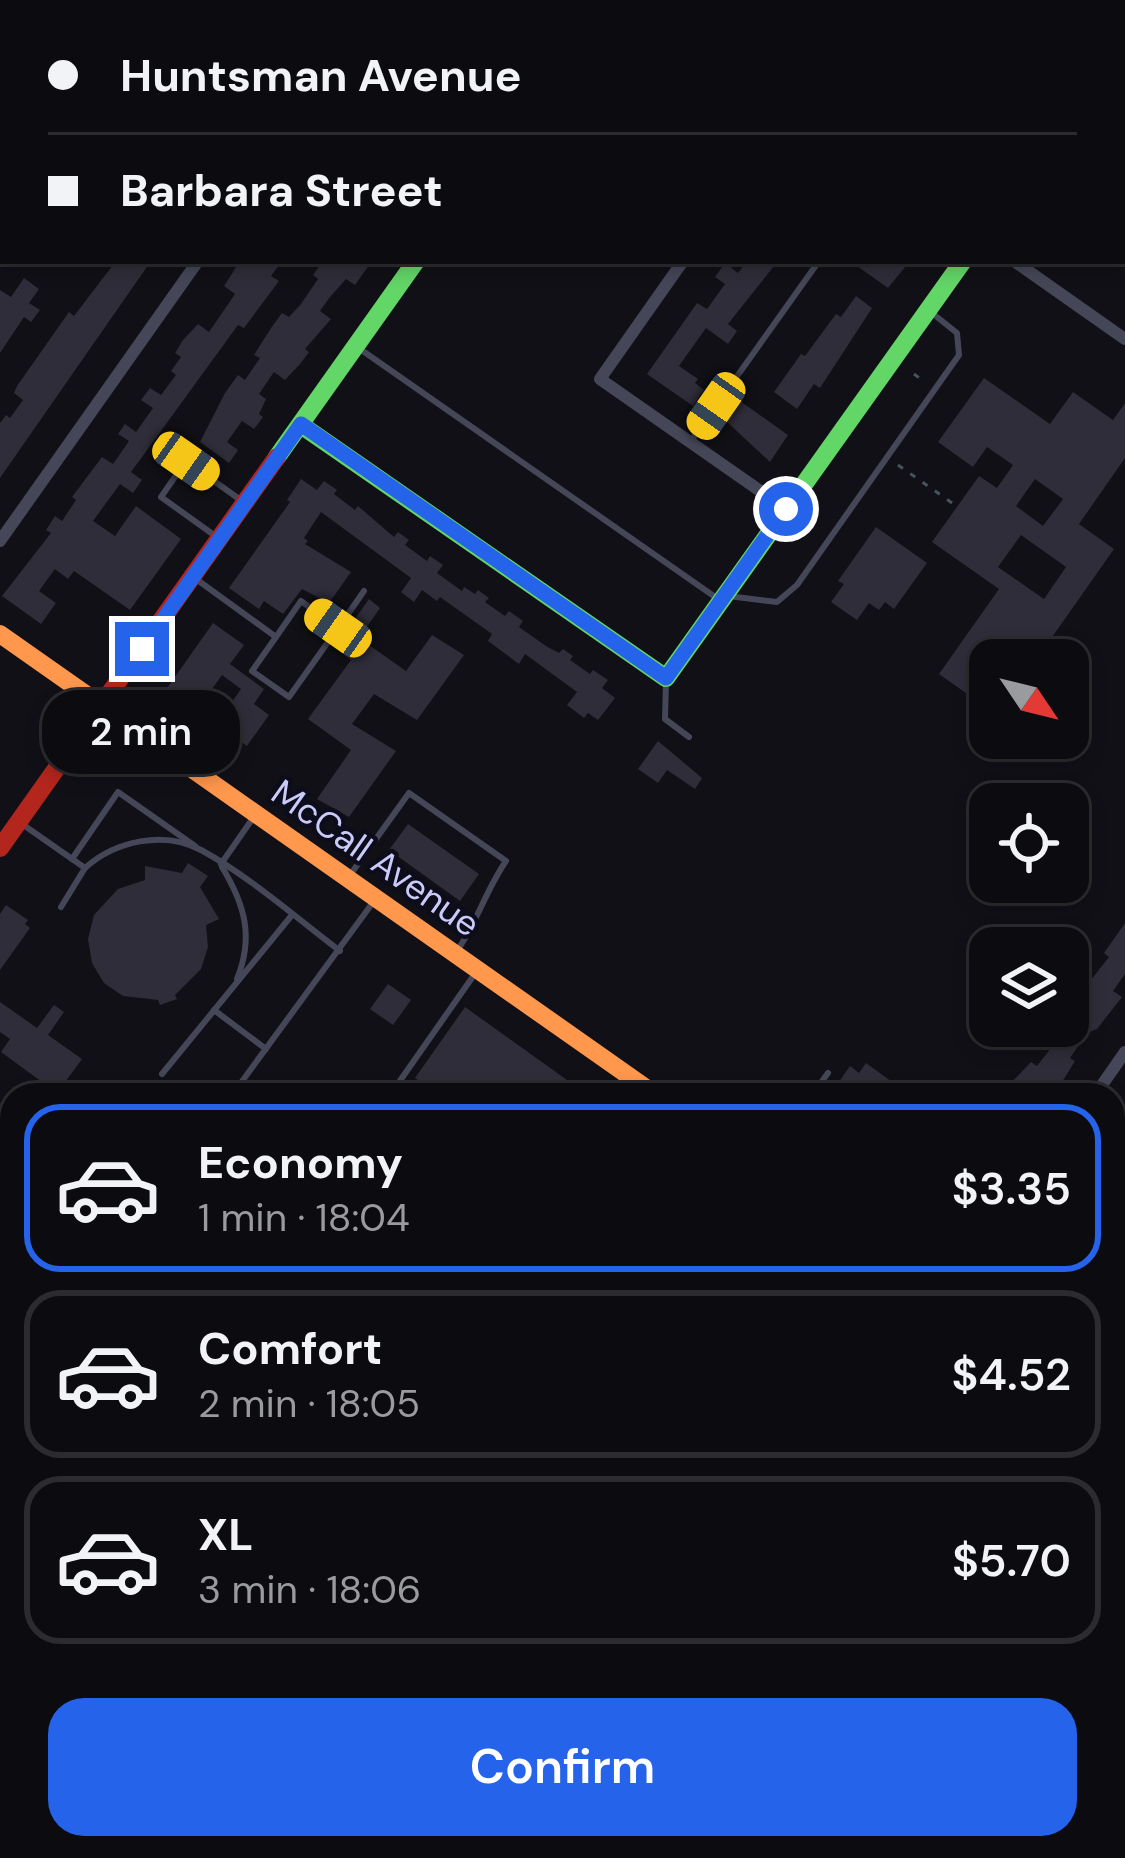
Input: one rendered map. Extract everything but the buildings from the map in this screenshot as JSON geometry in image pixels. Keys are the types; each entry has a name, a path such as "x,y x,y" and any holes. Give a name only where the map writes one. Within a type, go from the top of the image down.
{"street":[{"path":"0,541 196,264"},
{"path":"0,848 414,264"},
{"path":"681,264 600,379 786,509"},
{"path":"301,424 666,678 962,264"},
{"path":"1018,264 1125,338"},
{"name":"McCall Avenue","path":"0,634 639,1083"},
{"path":"1103,1083 1125,1052"}],"lane":[{"path":"691,441 817,264"},
{"path":"356,346 723,598 777,602 796,585 959,355 957,333 928,311"},
{"path":"220,539 160,497 186,461 245,503"},
{"path":"194,577 276,637"},
{"path":"338,628 301,601 252,670 289,697 338,628 364,591"},
{"path":"666,678 665,719 689,737"},
{"path":"72,859 118,792 340,951"},
{"path":"348,878 409,793 506,861 455,954"},
{"path":"220,864 256,813"},
{"path":"19,822 86,868"},
{"path":"61,908 86,868 107,852 142,841 198,848"},
{"path":"220,864 243,906 247,925 243,962 226,995"},
{"path":"241,1083 376,898"},
{"path":"162,1074 292,914"},
{"path":"399,1083 477,970"},
{"path":"214,1010 266,1049"},
{"path":"821,1083 828,1073"}],"path":[{"path":"914,374 927,384"},
{"path":"898,465 955,506"}],"traffic: fast":[{"path":"277,457 414,264"},
{"path":"301,425 666,678 961,264"}],"traffic: slow":[{"path":"0,634 639,1083"}],"traffic: jam":[{"path":"0,848 277,457"}],"route":[{"path":"142,649 301,424 666,678 786,509"}]}
